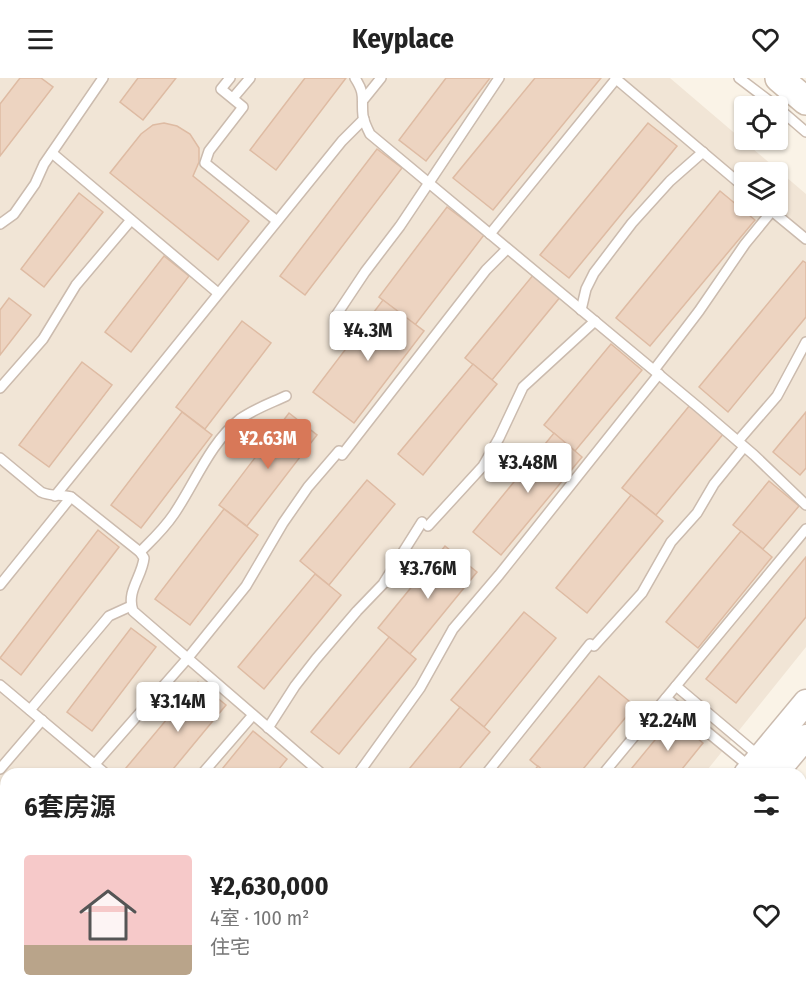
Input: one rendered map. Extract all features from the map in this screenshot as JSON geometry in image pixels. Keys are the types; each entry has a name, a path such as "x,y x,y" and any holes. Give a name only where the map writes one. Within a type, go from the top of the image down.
{"main road":[{"path":"779,78 806,101"}],"street":[{"path":"762,768 806,702"},
{"path":"764,768 806,737"}],"lane":[{"path":"0,224 14,214 103,78"},
{"path":"230,78 221,89 243,107 209,151 205,163 277,221"},
{"path":"233,98 250,78"},
{"path":"355,78 360,85 364,99 364,119 370,134 741,444 806,505"},
{"path":"364,99 381,78"},
{"path":"335,317 499,78"},
{"path":"738,78 762,96"},
{"path":"490,234 616,79 734,178"},
{"path":"788,117 806,132"},
{"path":"55,496 342,141 364,119"},
{"path":"581,310 585,289 594,273 632,223 670,181 703,152"},
{"path":"52,153 218,293"},
{"path":"362,768 420,688 453,629 500,575 656,372 764,216"},
{"path":"778,216 806,240"},
{"path":"0,388 43,339 76,285 131,220"},
{"path":"95,764 187,659 246,586 308,487 340,453 486,270 507,249"},
{"path":"268,728 315,659 383,584 425,524 483,466 523,387 595,321"},
{"path":"491,768 592,645 642,593 670,542 697,513 741,444 777,396 806,342"},
{"path":"140,552 161,532 222,438 240,419 286,396"},
{"path":"0,459 41,492 71,497 140,552 144,558 143,564 131,592 131,606 140,619 315,768"},
{"path":"0,585 71,497"},
{"path":"608,768 806,529"},
{"path":"30,710 109,616 131,606"},
{"path":"0,685 99,768"},
{"path":"676,686 759,768"},
{"path":"666,698 758,768"},
{"path":"207,768 253,715"},
{"path":"2,768 42,720"}],"shaded area":[{"path":"0,78 670,78 734,133 734,150 754,150 768,162 734,162 734,216 788,216 788,179 806,194 806,647 709,768 0,768"}],"building":[{"path":"20,78 41,78 53,87 0,156 0,104"},
{"path":"138,78 176,78 143,120 120,102"},
{"path":"305,78 346,78 276,170 250,150"},
{"path":"446,78 490,78 426,161 399,140"},
{"path":"535,78 601,78 493,210 453,178"},
{"path":"164,123 177,126 190,134 199,148 199,162 193,176 249,221 218,260 110,173 141,134 153,125"},
{"path":"648,123 677,146 569,278 540,255"},
{"path":"377,149 402,168 305,295 280,276"},
{"path":"720,191 734,203 734,216 750,216 755,220 650,346 616,318"},
{"path":"79,193 103,212 44,287 21,269"},
{"path":"447,207 484,235 415,325 379,297"},
{"path":"164,256 189,276 131,352 105,332"},
{"path":"803,261 806,263 806,317 728,412 699,387"},
{"path":"534,274 561,296 492,380 465,358"},
{"path":"9,298 31,315 0,355 0,310"},
{"path":"383,300 424,331 354,423 313,392"},
{"path":"242,321 271,343 205,429 176,407"},
{"path":"611,344 642,370 575,451 544,425"},
{"path":"82,362 112,385 49,467 19,445"},
{"path":"473,364 497,384 423,475 398,454"},
{"path":"690,405 724,433 656,515 622,488"},
{"path":"182,412 212,435 141,528 111,505"},
{"path":"806,412 806,468 800,475 773,452"},
{"path":"289,413 317,435 247,526 219,505"},
{"path":"554,433 582,457 501,555 473,532"},
{"path":"367,480 395,504 329,585 300,561"},
{"path":"769,481 799,506 763,549 733,525"},
{"path":"631,495 663,521 587,613 556,588"},
{"path":"224,509 258,535 190,625 155,599"},
{"path":"98,530 119,547 21,675 0,658"},
{"path":"741,531 772,557 698,648 666,622"},
{"path":"445,546 477,572 410,654 378,628"},
{"path":"806,557 806,617 736,703 706,679"},
{"path":"315,574 341,595 264,689 238,667"},
{"path":"524,612 556,638 484,727 451,700"},
{"path":"131,628 156,647 92,731 67,712"},
{"path":"389,637 416,659 339,754 311,732"},
{"path":"599,676 635,706 584,768 540,768 530,760"},
{"path":"198,682 226,705 174,768 126,768"},
{"path":"460,707 490,732 460,768 410,768"},
{"path":"673,718 703,743 683,768 632,768"},
{"path":"253,731 287,759 280,768 223,768"}]}
